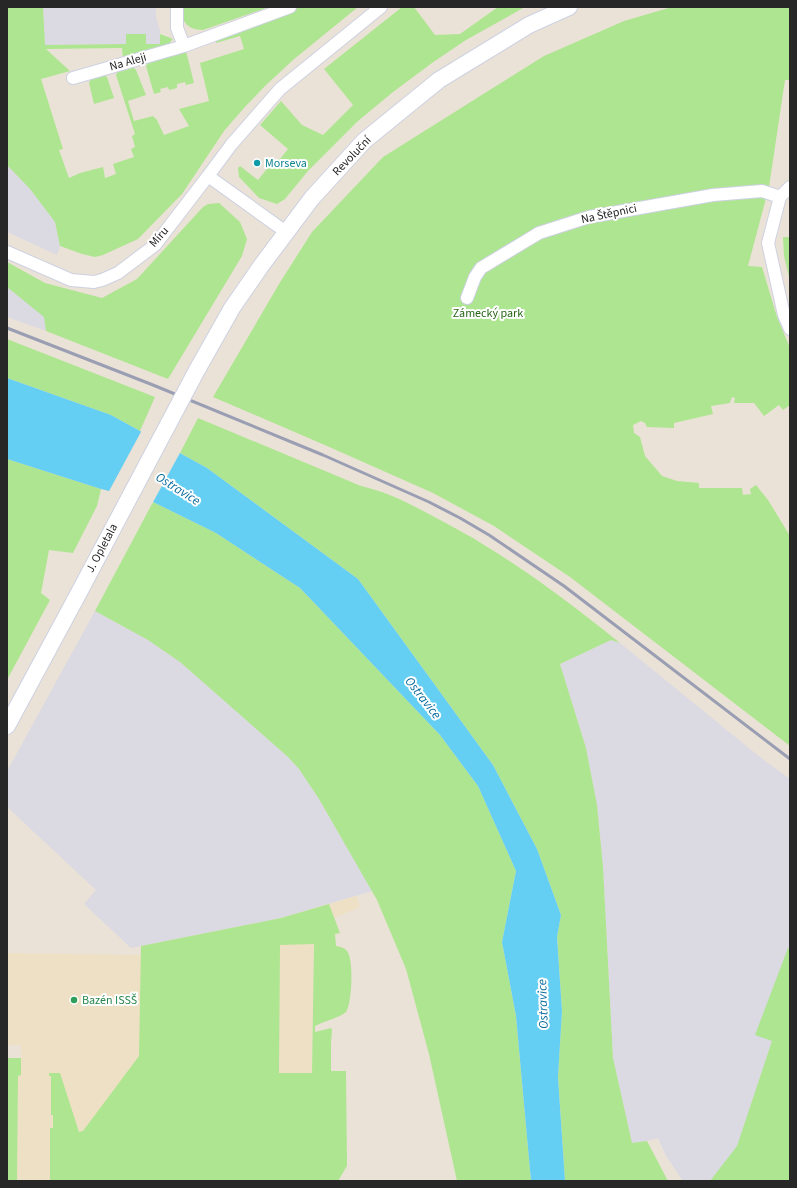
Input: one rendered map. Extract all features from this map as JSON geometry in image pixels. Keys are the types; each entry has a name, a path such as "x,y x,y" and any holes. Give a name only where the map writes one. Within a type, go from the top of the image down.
{"main road":[{"name":"Revoluční","path":"197,370 232,308 286,232 312,198 364,142 439,80 529,25 569,7"},
{"name":"J. Opletala","path":"7,726 197,370"}],"street":[{"path":"178,7 177,28 184,46"},
{"name":"Na Aleji","path":"73,78 184,46 290,7"},
{"path":"286,232 208,176 231,145 280,89 381,7"},
{"name":"Míru","path":"7,252 71,280 94,282 102,280 122,270 155,245 208,176"},
{"path":"790,187 780,197 768,243 784,315 790,329"},
{"name":"Na Štěpnici","path":"467,298 475,276 482,268 539,233 589,217 713,195 762,191 780,197"}],"shaded area":[{"path":"43,7 156,7 156,17 160,30 160,44 146,44 146,34 126,34 126,44 45,45"},
{"path":"7,165 30,189 55,222 60,246 57,255 7,232"},
{"path":"7,262 61,294 46,331 7,317"},
{"path":"95,611 148,640 180,662 288,757 299,769 319,799 372,891 281,918 131,948 84,904 96,890 7,807 7,771"},
{"path":"611,640 620,643 760,757 790,779 790,1181 683,1181 666,1156 658,1138 632,1143 613,1058 603,867 597,805 586,748 560,664"},
{"path":"356,896 360,907 334,918 340,933 314,940 312,1073 279,1073 294,1181 17,1181 18,1075 21,1075 21,1045 7,1045 7,953 141,955 281,918"}],"green space":[{"path":"7,7 43,7 45,45 126,44 126,34 146,34 146,44 160,44 160,34 173,39 170,42 171,48 123,60 122,48 46,49 70,71 41,79 63,149 59,150 69,178 80,173 103,167 105,178 116,174 113,164 134,157 131,149 135,147 132,136 135,134 116,75 119,69 132,66 136,70 146,95 128,101 134,121 153,116 157,120 164,135 189,126 179,109 209,101 200,63 244,49 240,36 216,43 216,41 242,32 242,30 300,7 358,7 293,60 244,108 224,131 182,194 138,239 103,255 95,257 60,246 55,222 30,189 7,165"},
{"path":"182,7 269,7 203,30 197,30 189,27 184,21"},
{"path":"402,7 414,7 435,35 460,34 498,7 525,7 466,40 393,92 358,121 308,171 285,199 277,204 259,198 239,177 238,168 240,166 258,180 274,160 280,159 288,149 260,125 281,101 302,125 323,135 353,105 324,69"},
{"name":"Zámecký park","path":"672,7 790,7 790,80 785,80 769,187 748,266 762,267 777,317 790,348 790,405 783,410 779,405 764,416 754,403 734,403 735,398 732,397 730,403 711,406 713,414 674,423 674,428 647,427 645,423 641,421 633,425 634,433 640,437 645,456 662,476 677,481 699,483 699,488 742,488 743,495 751,494 750,489 756,485 768,500 790,536 790,746 570,577 494,526 433,493 213,397 279,284 312,232 383,157 544,56 624,21"},
{"path":"186,51 194,83 186,85 185,82 177,84 177,88 169,90 168,87 160,89 161,92 154,94 146,66 150,61"},
{"path":"102,74 107,77 114,98 94,104 89,83 92,76"},
{"path":"219,203 240,222 247,239 242,256 168,379 46,331 44,317 7,287 7,262 45,283 102,298 137,279 203,207 208,204"},
{"path":"783,237 790,237 790,281 784,256"},
{"path":"7,339 155,397 140,431 111,415 7,378"},
{"path":"198,418 361,486 382,492 412,505 474,539 519,568 570,604 620,643 611,640 560,664 586,748 597,805 603,867 613,1058 632,1143 647,1141 668,1181 565,1181 558,1076 562,1011 557,937 561,915 537,849 493,765 358,579 207,468 180,453"},
{"path":"7,459 101,489 97,506 73,553 49,550 41,593 50,600 7,680"},
{"path":"153,502 216,533 300,588 440,735 478,786 516,871 502,942 516,1016 531,1181 457,1181 429,1054 406,969 377,900 319,799 299,769 288,757 180,662 148,640 95,611"},
{"path":"329,904 340,933 335,934 336,946 342,947 347,951 351,963 351,991 346,1012 315,1026 315,1032 331,1028 332,1030 331,1071 346,1071 347,1166 338,1181 50,1181 50,1128 53,1128 53,1115 51,1115 51,1076 49,1076 49,1073 60,1073 79,1132 83,1131 139,1056 141,946 281,918","holes":["314,944 312,1073 279,1073 280,945"]},
{"path":"788,948 790,948 790,1181 710,1181 737,1146 772,1041 755,1035"},
{"path":"7,1058 21,1058 21,1075 18,1076 17,1181 7,1181"}],"water":[{"name":"Ostravice","path":"7,378 111,415 207,468 358,579 493,765 537,849 561,915 557,937 562,1011 558,1077 565,1181 531,1181 516,1016 502,942 516,871 478,786 440,735 300,588 216,533 153,502 101,489 7,459"}],"pier":[{"path":"142,430 181,451 152,504 108,493"}],"railway":[{"path":"7,328 153,385 323,455 429,502 460,518 489,535 564,586 790,759"}],"place":[{"name":"Morseva","path":"257,163"},
{"name":"Bazén ISSŠ","path":"74,1000"}]}
